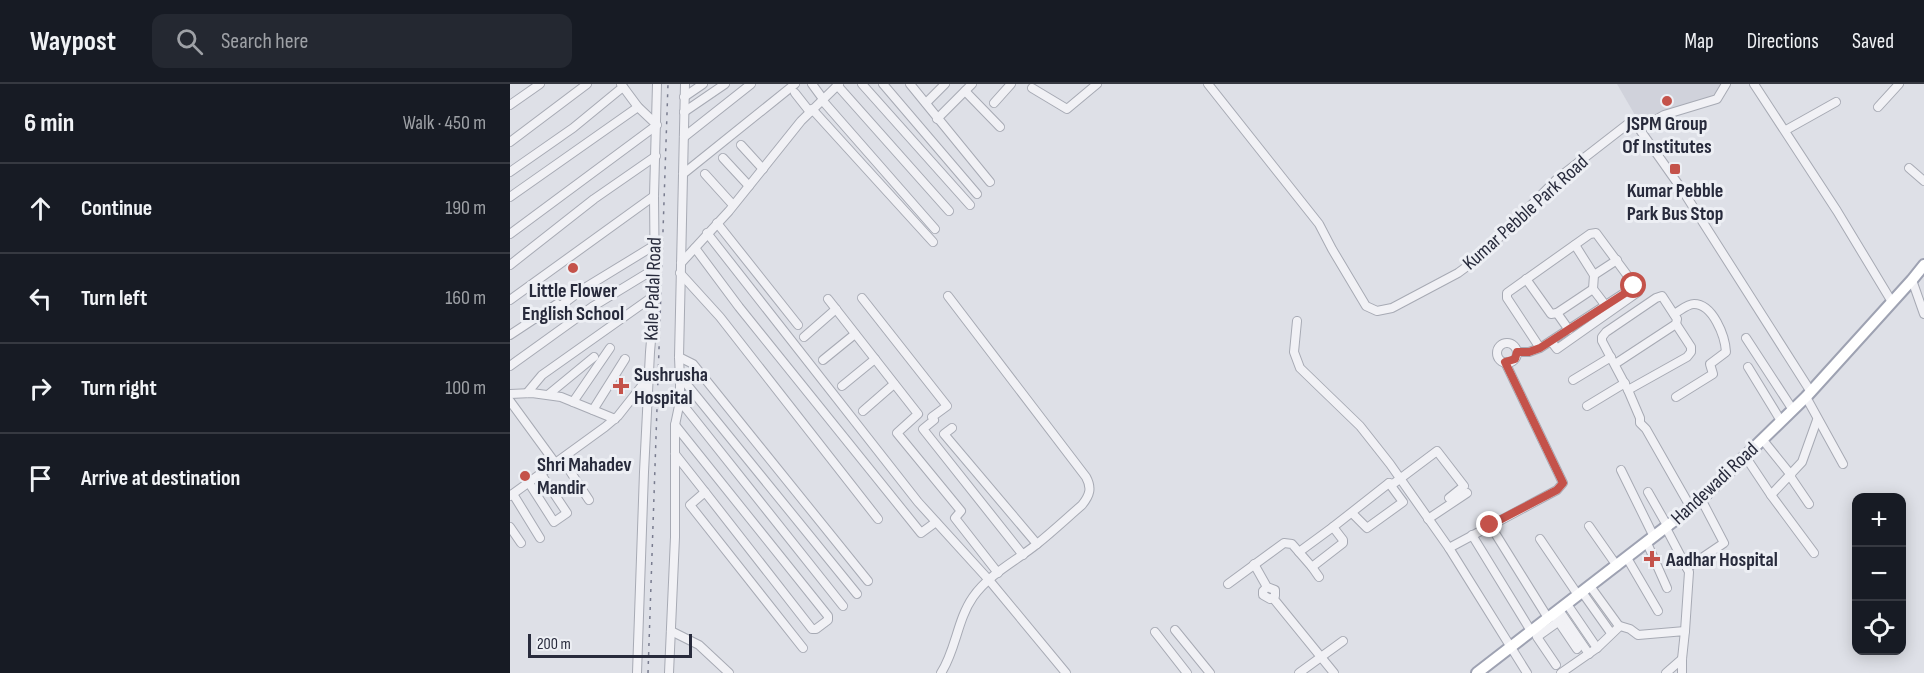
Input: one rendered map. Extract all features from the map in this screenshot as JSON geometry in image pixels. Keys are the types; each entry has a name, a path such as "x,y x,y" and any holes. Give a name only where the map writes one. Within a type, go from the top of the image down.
{"main road":[{"name":"Handewadi Road","path":"1481,672 1531,631 1554,617 1583,591 1701,499 1808,395 1924,265"}],"street":[{"path":"510,105 540,84"},
{"path":"510,142 587,84"},
{"name":"Kale Padal Road","path":"637,673 648,378 656,268 654,196 657,84"},
{"path":"669,673 675,537 675,425 680,401 680,273 685,84"},
{"path":"684,97 703,84"},
{"path":"684,112 725,84"},
{"path":"684,137 751,84"},
{"path":"683,174 795,84"},
{"path":"812,84 935,229"},
{"path":"862,84 970,205"},
{"path":"883,84 977,194"},
{"path":"926,104 945,84"},
{"path":"937,118 972,84"},
{"path":"994,103 1011,84"},
{"path":"1032,88 1067,109 1097,84"},
{"name":"Kumar Pebble Park Road","path":"1208,84 1319,224 1366,306 1377,311 1382,311 1470,265 1494,245 1544,191 1580,160 1633,120 1640,129"},
{"path":"1725,84 1717,99 1664,115 1640,129 1683,191 1808,395 1817,420 1843,464"},
{"path":"1754,84 1838,211 1892,302"},
{"path":"1878,107 1899,84"},
{"path":"510,171 573,128 622,85 638,107 657,125 510,234"},
{"path":"681,263 733,205 811,110 838,85 950,211"},
{"path":"912,85 990,182"},
{"path":"965,91 1000,127"},
{"path":"795,93 933,242"},
{"path":"1786,130 1836,102"},
{"path":"510,197 638,107"},
{"path":"741,145 763,169"},
{"path":"510,265 594,200 656,156"},
{"path":"723,158 749,186"},
{"path":"1909,168 1924,181"},
{"path":"705,174 733,205"},
{"path":"510,300 654,196"},
{"path":"717,223 798,325"},
{"path":"707,233 936,522 989,580 1066,673"},
{"path":"1540,348 1507,298 1507,292 1590,234 1596,233 1638,292 1557,349 1551,341"},
{"path":"510,335 557,304 559,307 583,289 655,245"},
{"path":"1575,245 1594,275 1593,289 1606,306"},
{"path":"695,248 739,307 921,533 936,522"},
{"path":"1594,275 1617,260"},
{"path":"510,366 592,306 656,268"},
{"path":"680,273 693,286 878,519"},
{"path":"1526,279 1551,314 1557,313 1593,289"},
{"path":"1912,280 1924,314"},
{"path":"680,291 693,286"},
{"path":"1517,352 1529,352 1540,348 1634,286"},
{"path":"527,393 542,375 655,295"},
{"path":"941,673 946,666 968,605 989,580 1037,544 1082,505 1089,494 1089,483 948,296"},
{"path":"1587,406 1627,387 1688,357 1691,347 1676,324 1677,319 1674,314 1660,296 1602,337 1627,387 1640,423 1646,429 1690,508"},
{"path":"862,298 947,406 932,417 934,420 923,429 1023,555"},
{"path":"828,299 918,414 897,433 961,511 955,518 998,573"},
{"path":"1674,314 1691,304 1701,305 1718,321 1725,347 1725,352 1710,364 1713,374 1676,397"},
{"path":"804,337 836,309"},
{"path":"1557,313 1569,330"},
{"path":"1297,321 1294,352 1300,368 1360,426 1400,479 1449,549 1527,673"},
{"path":"1573,380 1676,324"},
{"path":"823,360 855,334"},
{"path":"1746,338 1792,410"},
{"path":"1449,549 1557,490 1563,483 1505,362 1499,358 1499,347 1513,345 1517,352 1515,359 1505,362"},
{"path":"573,402 610,348"},
{"path":"549,394 594,357"},
{"path":"679,357 693,364 868,581"},
{"path":"593,410 625,359"},
{"path":"842,386 875,360"},
{"path":"1748,367 1781,421"},
{"path":"540,538 512,495 615,419 648,378"},
{"path":"680,380 687,382 857,594"},
{"path":"862,411 894,384"},
{"path":"510,394 549,394 615,419"},
{"path":"510,401 589,500"},
{"path":"680,401 843,606"},
{"path":"1772,495 1802,462 1817,420"},
{"path":"675,425 828,616 828,620 816,629 812,629 675,454"},
{"path":"952,428 944,435 1037,544"},
{"path":"1762,439 1809,504"},
{"path":"1299,552 1389,483 1393,484 1437,451 1464,486 1449,498"},
{"path":"1745,456 1814,553"},
{"path":"1621,470 1667,588"},
{"path":"529,483 554,522 567,513 542,474"},
{"path":"1352,513 1367,528 1403,502 1389,483"},
{"path":"705,492 690,505 802,648"},
{"path":"1648,492 1689,572 1682,673"},
{"path":"1428,519 1467,493"},
{"path":"543,505 556,496"},
{"path":"1687,568 1724,543 1701,499"},
{"path":"1490,525 1577,649"},
{"path":"1589,526 1617,566"},
{"path":"510,527 521,543"},
{"path":"1312,567 1343,543 1334,527"},
{"path":"1472,535 1531,631"},
{"path":"1540,539 1583,591 1611,633"},
{"path":"1228,584 1284,543 1292,544 1319,577"},
{"path":"1627,558 1658,611"},
{"path":"1254,564 1267,587 1275,590 1276,594 1273,598 1334,673"},
{"path":"1583,591 1619,626 1629,628 1638,635 1685,631"},
{"path":"1554,617 1597,648"},
{"path":"1554,617 1589,654"},
{"path":"1554,617 1537,637 1557,665"},
{"path":"1561,673 1597,648 1619,626"},
{"path":"1175,630 1210,673"},
{"path":"670,631 699,645 729,673"},
{"path":"1155,632 1187,673"},
{"path":"1299,673 1321,655 1344,641"},
{"path":"1666,673 1682,659"}],"shaded area":[{"name":"JSPM Group Of Institutes","path":"1617,84 1722,84 1715,99 1646,122 1639,122"}],"railway":[{"path":"648,673 668,84"}],"place":[{"name":"JSPM Group Of Institutes","path":"1667,101"},
{"name":"Kumar Pebble Park Bus Stop","path":"1675,169"},
{"name":"Little Flower English School","path":"573,268"},
{"name":"Sushrusha Hospital","path":"621,386"},
{"name":"Shri Mahadev Mandir","path":"525,476"},
{"name":"Aadhar Hospital","path":"1652,559"}],"route":[{"path":"1490,525 1557,490 1563,483 1505,362 1512,362 1517,352 1529,352 1540,348 1634,286"}]}
